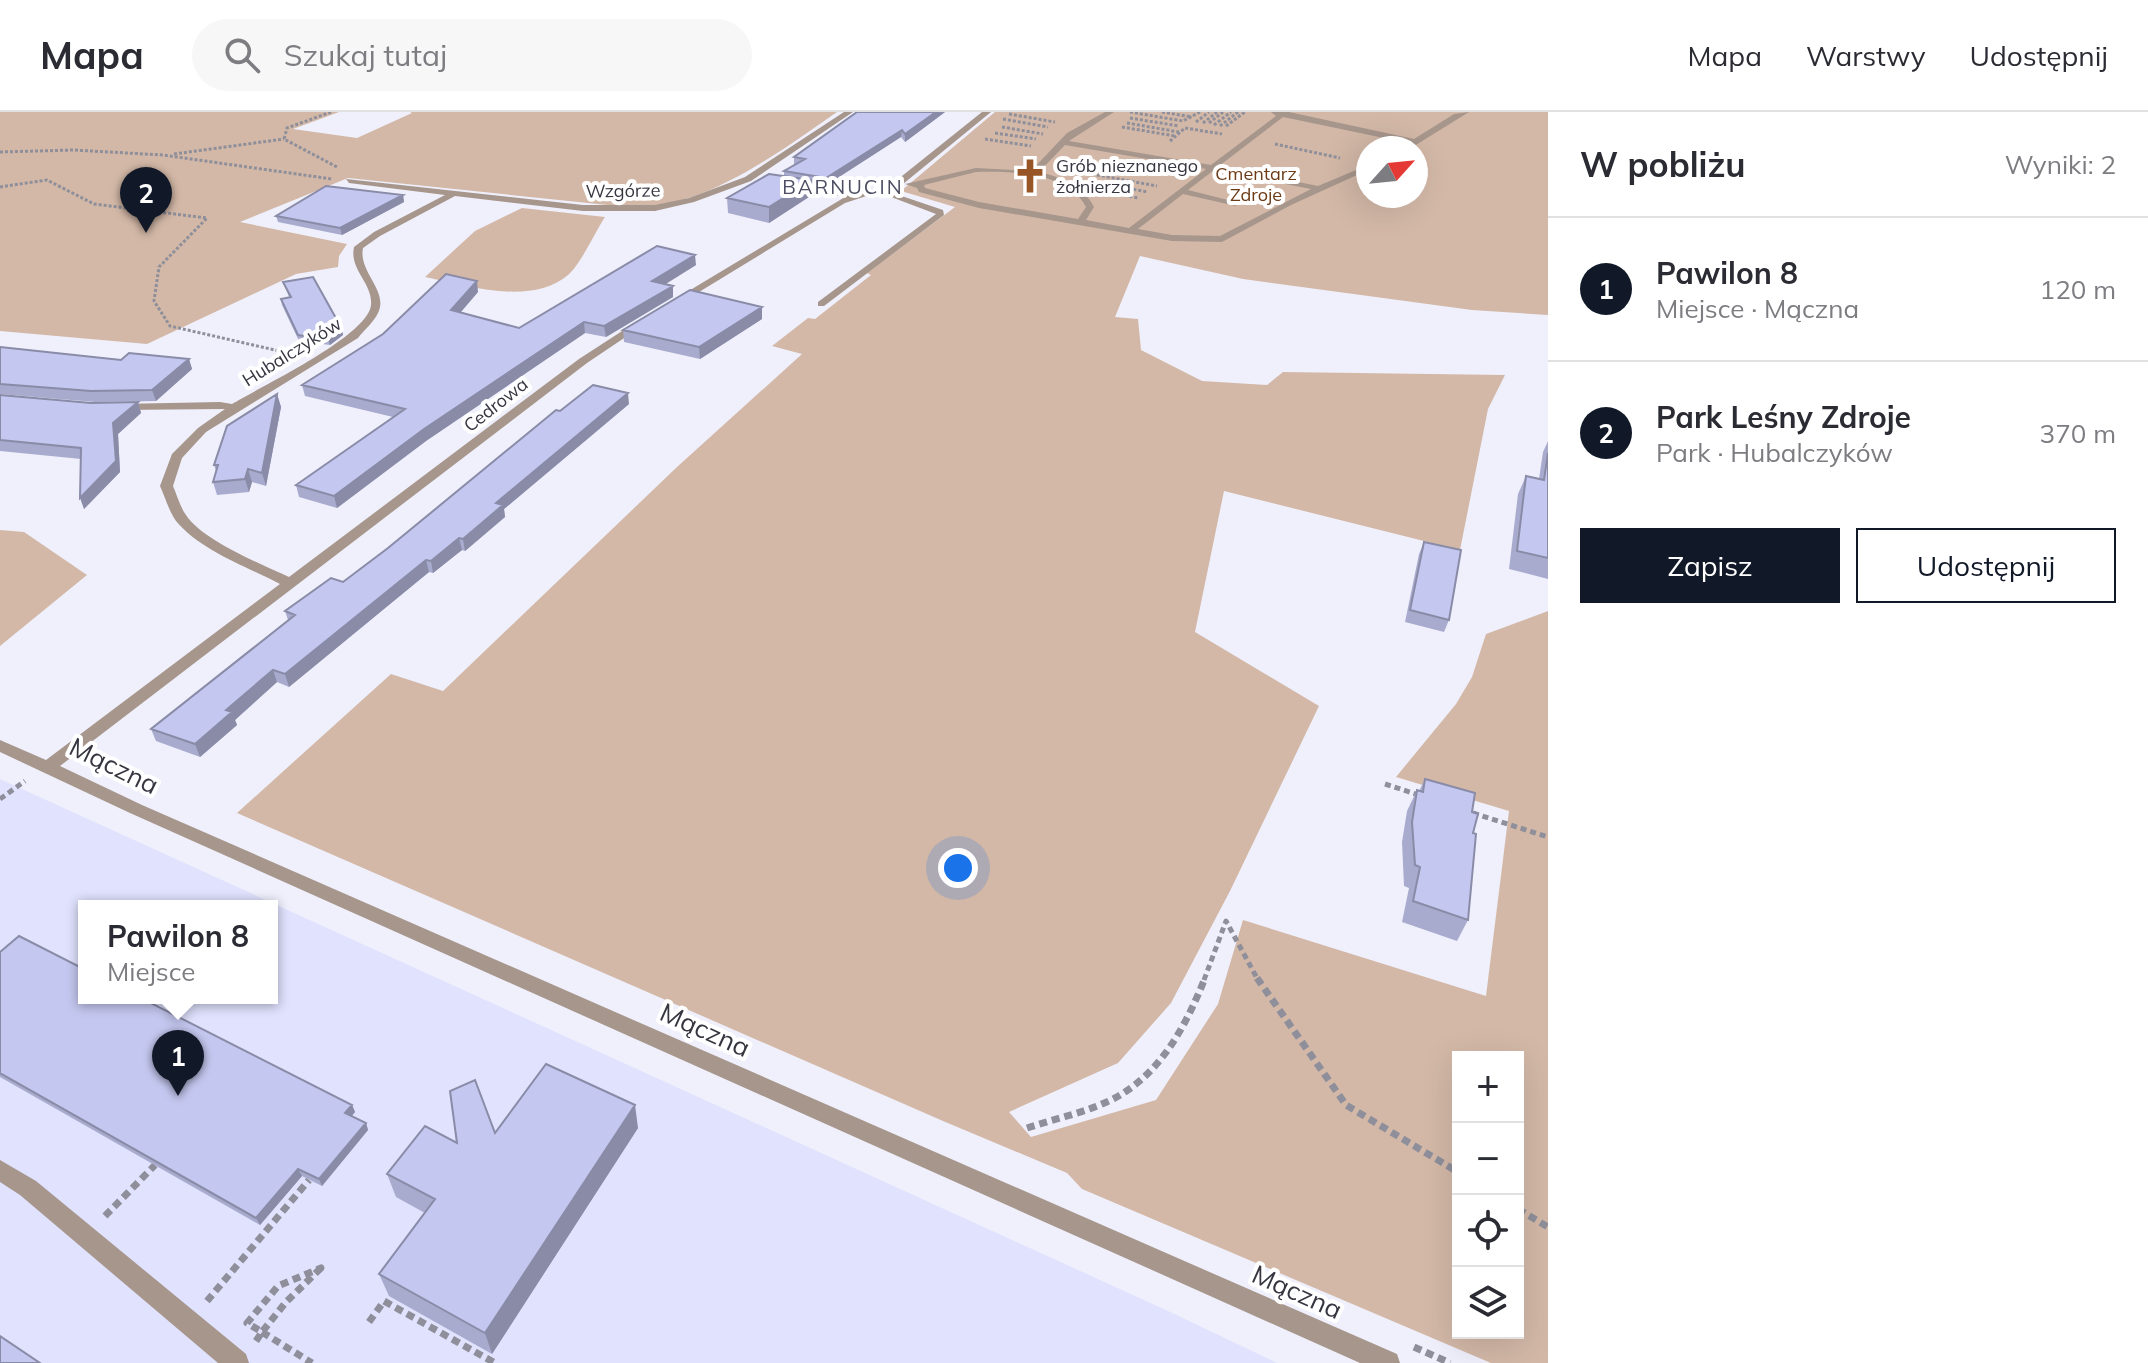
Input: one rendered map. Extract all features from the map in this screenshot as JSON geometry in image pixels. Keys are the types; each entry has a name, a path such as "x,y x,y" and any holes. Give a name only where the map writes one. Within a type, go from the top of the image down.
{"street":[{"name":"Wzgórze","path":"349,181 583,208 643,209 691,200 748,179 849,112"},
{"path":"904,183 987,112"},
{"path":"1268,112 1388,136"},
{"path":"1426,136 1439,124 1465,112"},
{"path":"1130,231 1283,113"},
{"path":"1033,174 1064,141 1089,122 1105,115"},
{"path":"1064,141 1319,189"},
{"path":"669,306 777,239 856,196 904,183 922,184 938,177 983,170 1033,174 1066,184 1090,202 1080,222"},
{"path":"904,183 979,205 1172,238 1222,239 1356,172"},
{"path":"748,179 763,182"},
{"path":"779,184 856,196"},
{"path":"1181,191 1233,204"},
{"name":"Hubalczyków","path":"289,583 205,537 181,519 170,503 167,485 170,465 196,434 352,338 373,314 375,295 357,262 359,247 452,194"},
{"name":"Cedrowa","path":"49,766 583,361 655,314"},
{"name":"Hubalczyków","path":"110,408 234,408"},
{"name":"Mączna","path":"0,745 150,815 1388,1363"},
{"path":"0,1170 28,1188 237,1363"}],"lane":[{"path":"821,304 940,215 940,212 881,190"}],"path":[{"path":"284,139 287,128 331,112"},
{"path":"1130,112 1183,121 1200,112"},
{"path":"1162,112 1192,117"},
{"path":"1196,122 1209,112"},
{"path":"1203,123 1217,112"},
{"path":"1209,123 1223,112"},
{"path":"1214,125 1231,112"},
{"path":"1220,126 1238,112"},
{"path":"1226,126 1245,112"},
{"path":"1105,115 1179,126"},
{"path":"1105,115 1179,132"},
{"path":"1001,119 1064,141"},
{"path":"1089,122 1175,136"},
{"path":"997,126 1064,141"},
{"path":"990,132 1064,141"},
{"path":"163,155 284,139 296,148 374,185"},
{"path":"980,139 1064,141"},
{"path":"0,152 73,150 163,155 349,181"},
{"path":"1040,164 1181,191"},
{"path":"0,187 47,180 94,204 207,218 159,267 154,301 170,326 318,360"},
{"path":"1066,184 1167,203"},
{"path":"1385,784 1429,799"},
{"path":"1459,808 1548,837"},
{"path":"1027,1128 1111,1100 1151,1071 1192,1015 1226,921 1260,985 1346,1105 1452,1168"},
{"path":"86,1236 155,1165"},
{"path":"189,1322 309,1180"},
{"path":"1524,1213 1548,1227"},
{"path":"262,1332 321,1268 278,1286 247,1323 312,1363"},
{"path":"369,1322 384,1301 495,1363"},
{"path":"1406,1344 1450,1363"}],"shaded area":[{"path":"0,779 266,900 78,900 78,1004 278,1004 278,906 1277,1363 0,1363"}],"green space":[{"path":"0,112 339,112 293,129 357,138 410,112 837,112 730,180 684,200 656,206 617,206 348,178 240,222 347,244 339,256 338,267 296,274 147,344 0,331"},
{"name":"Cmentarz Zdroje","path":"995,112 1548,112 1548,315 1472,310 1243,279 1140,256 1115,317 1138,319 1141,350 1202,381 1267,385 1283,372 1505,375 1488,409 1460,550 1224,491 1195,632 1319,706 1230,891 1171,1003 1118,1063 1009,1112 1031,1137 1156,1100 1218,1004 1243,920 1486,996 1509,811 1396,777 1456,704 1472,677 1486,634 1548,611 1548,1363 1491,1363 1082,1189 1067,1173 237,813 391,674 443,691 677,467 802,354 772,346 808,318 815,319 871,275 867,273 955,207 901,191"},
{"path":"522,208 605,217 573,270 553,284 536,290 499,291 425,277 475,231"},
{"path":"0,530 24,532 87,575 0,646"}],"building":[{"path":"857,112 936,112 905,134 902,130 826,178 784,171 805,159 794,157"},
{"path":"769,174 812,180 769,207 727,198"},
{"path":"326,186 403,195 340,228 276,216"},
{"path":"657,246 695,255 652,281 673,286 604,326 584,322 424,429 334,496 296,485 405,409 302,385 383,334 446,274 477,281 451,310 519,328"},
{"path":"313,277 342,329 328,339 298,335 281,299 291,297 283,282"},
{"path":"690,290 762,307 699,347 623,330"},
{"path":"0,347 121,360 129,353 189,359 152,390 91,391 0,384"},
{"path":"593,385 628,393 496,503 503,505 463,539 459,538 431,561 426,560 285,674 273,670 226,710 232,712 195,744 151,729 295,615 285,611 331,578 343,582 556,410 560,411"},
{"path":"277,394 262,473 248,469 245,479 213,482 218,465 214,465 227,426"},
{"path":"0,395 91,403 138,402 113,423 116,461 80,498 81,448 0,440"},
{"path":"1548,453 1548,558 1517,551 1526,476 1544,480"},
{"path":"1424,542 1461,550 1449,620 1410,610"},
{"path":"1425,779 1475,793 1472,812 1478,814 1473,833 1476,834 1468,920 1413,901 1420,867 1415,865 1412,822 1417,790 1423,792"},
{"path":"19,936 78,966 78,1004 153,1004 352,1105 345,1113 366,1123 319,1179 298,1169 256,1218 0,1073 0,952"},
{"path":"546,1064 635,1105 485,1333 379,1274 435,1199 387,1174 425,1126 457,1143 450,1091 475,1080 495,1133"},
{"path":"0,1336 40,1363 0,1363"}],"place":[{"name":"Grób nieznanego żołnierza","path":"1030,176"},
{"name":"Park Leśny Zdroje","path":"146,233"},
{"name":"Pawilon 8","path":"178,1096"}],"district":[{"name":"BARNUCIN","path":"843,187"}]}
